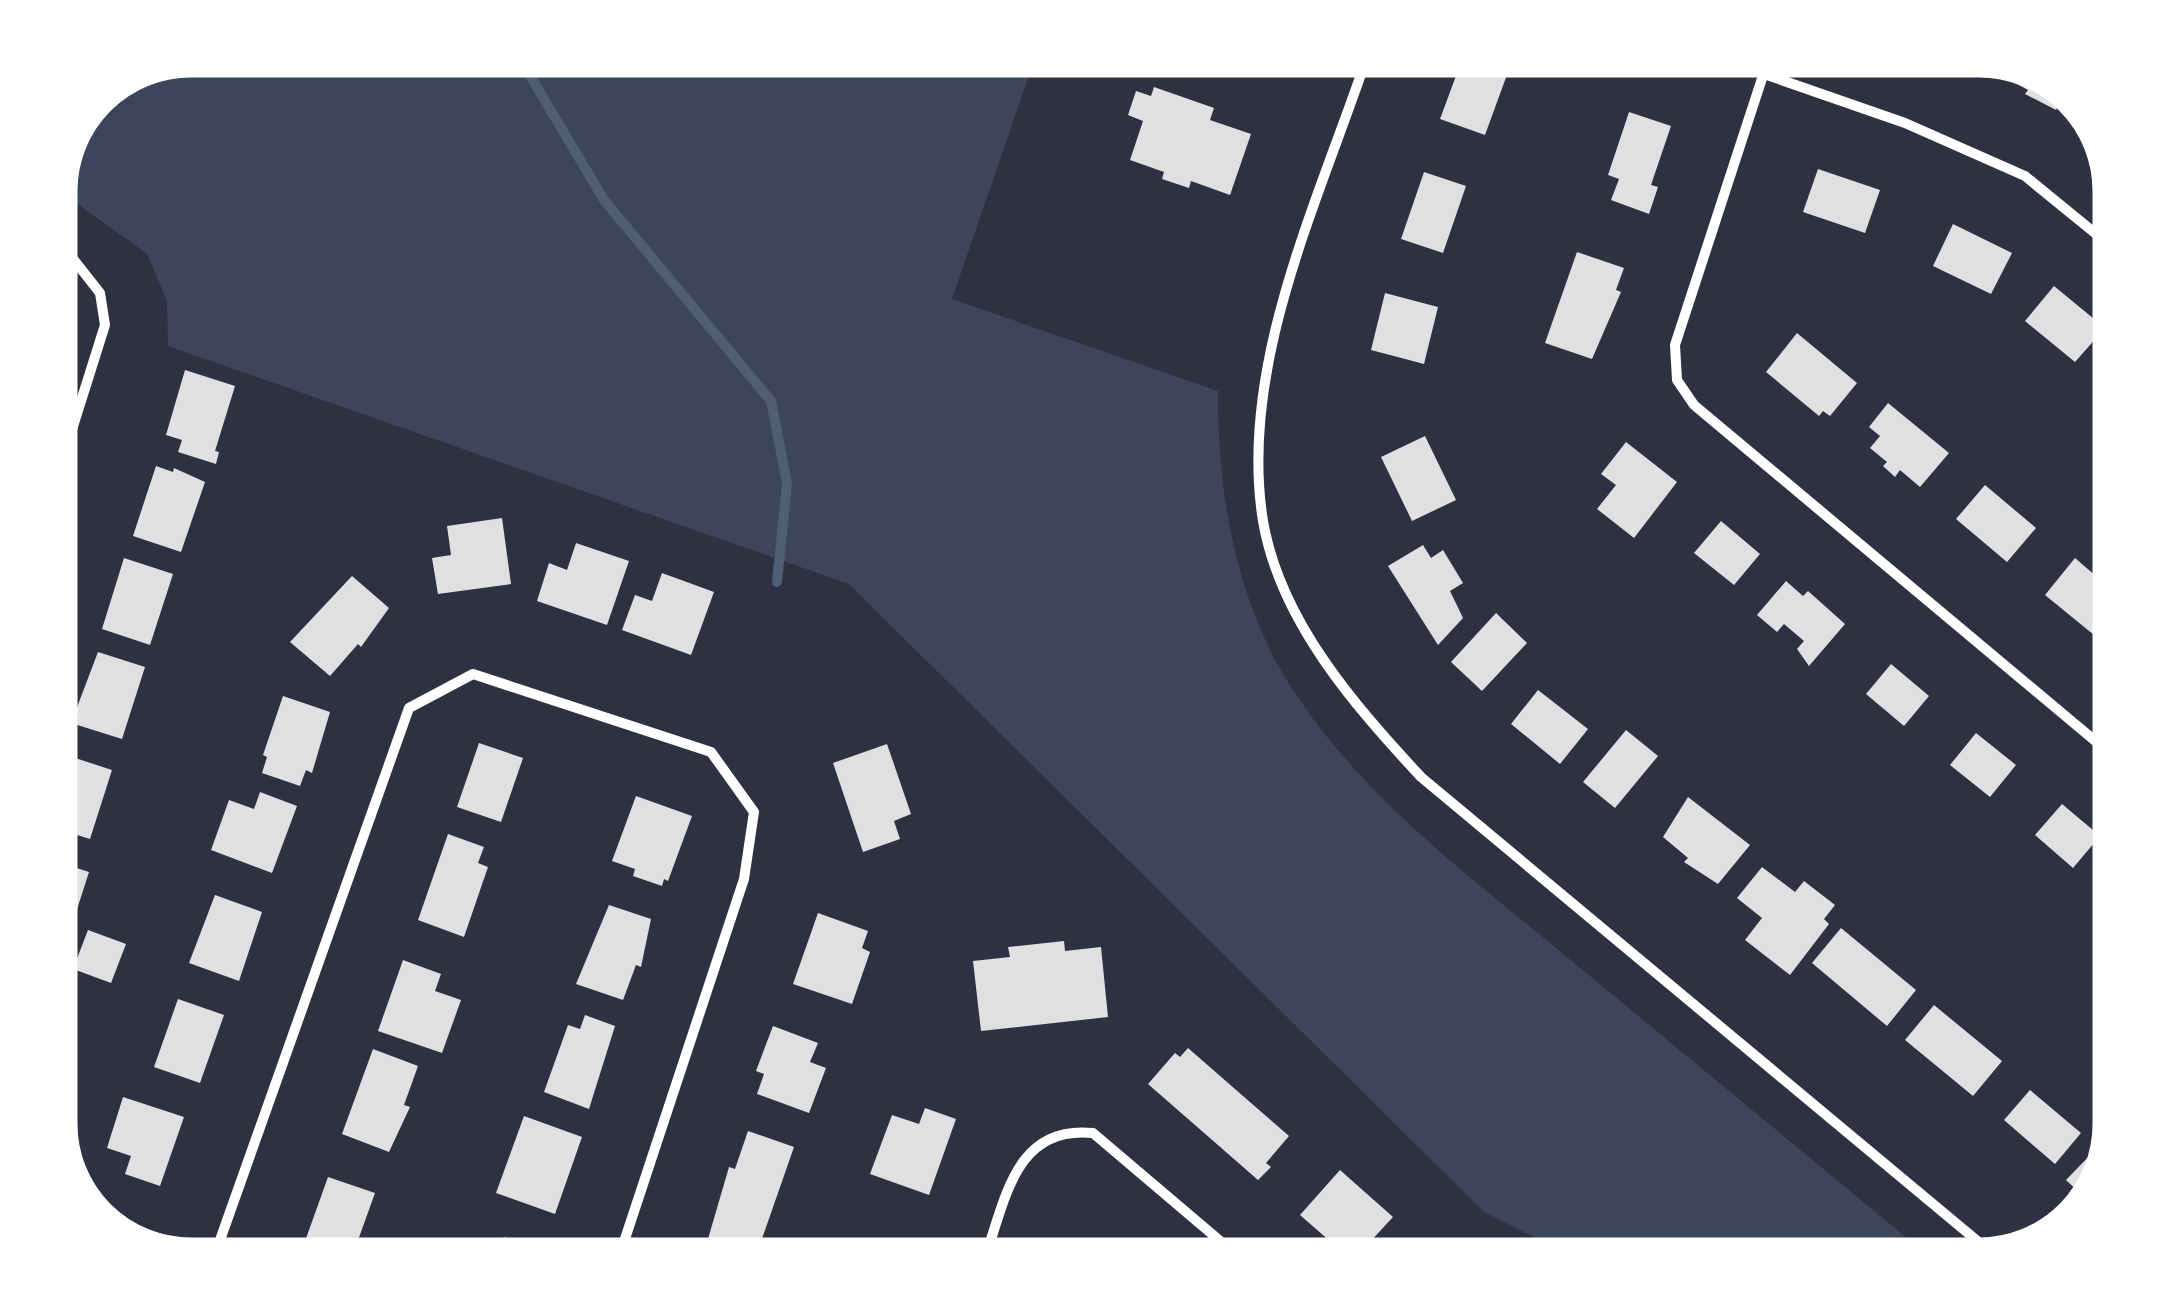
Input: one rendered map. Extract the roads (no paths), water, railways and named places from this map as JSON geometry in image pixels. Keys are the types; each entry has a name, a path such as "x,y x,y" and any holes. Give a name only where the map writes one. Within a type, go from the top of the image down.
{"street":[{"path":"1361,75 1267,352 1257,440 1264,524 1286,591 1364,716 1421,778 1976,1240"},
{"path":"1764,75 1675,345 1677,380 1694,405 2095,741"},
{"path":"1767,75 1905,123 2025,176 2095,233"},
{"path":"75,261 100,292 105,325 75,420"},
{"path":"220,1240 409,708 474,674 711,752 754,812 744,878 625,1240"},
{"path":"992,1240 1014,1173 1040,1142 1066,1130 1093,1132 1218,1240"}],"waterway":[{"path":"530,75 604,200 771,401 787,483 777,582"}]}
